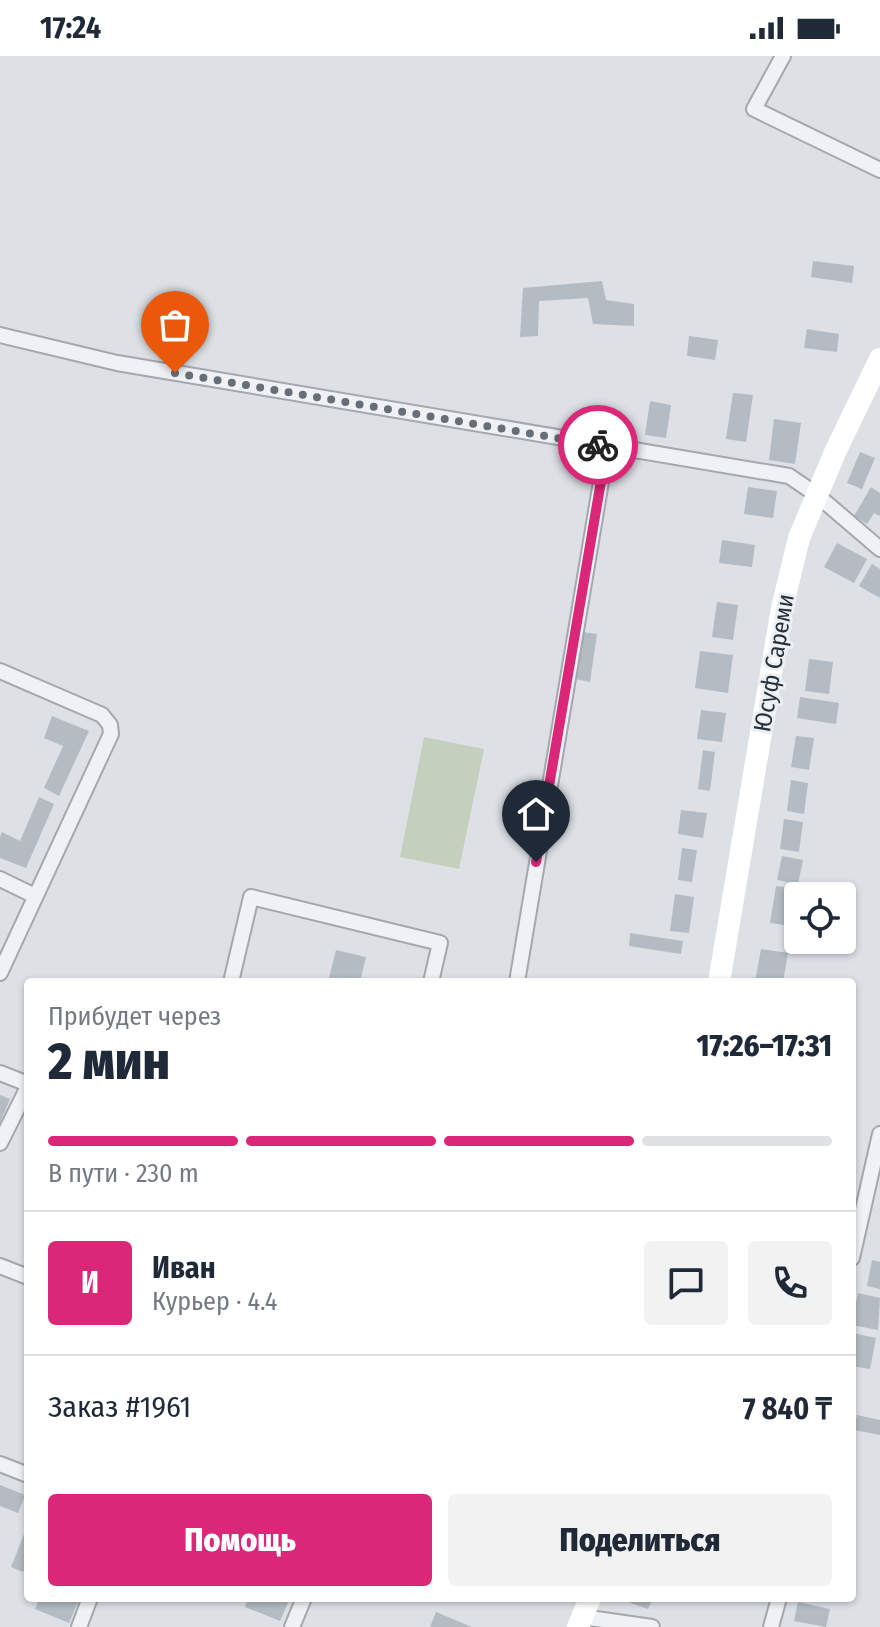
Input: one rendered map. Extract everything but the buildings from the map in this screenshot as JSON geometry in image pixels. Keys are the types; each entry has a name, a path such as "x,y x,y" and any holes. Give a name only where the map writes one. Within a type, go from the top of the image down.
{"main road":[{"name":"Юсуф Сареми","path":"720,978 782,608 799,538 880,359"}],"street":[{"path":"783,56 754,109 880,170"},
{"path":"0,335 132,366 789,476 817,495 880,549"},
{"path":"518,978 607,446"},
{"path":"0,671 102,715 110,725 111,734 0,973"},
{"path":"0,879 35,896"},
{"path":"232,978 251,897 440,943 432,978"},
{"path":"0,1073 24,1083"},
{"path":"0,1143 24,1093"},
{"path":"856,1240 880,1134"},
{"path":"0,1266 24,1275"},
{"path":"0,1464 24,1473"},
{"path":"79,1627 88,1602"},
{"path":"292,1627 302,1602"},
{"path":"771,1627 778,1602"},
{"path":"584,1614 652,1627"}],"green space":[{"path":"424,737 484,749 459,869 400,857"}],"way so far":[{"path":"175,373 598,445"}],"route":[{"path":"536,862 607,446 598,445"}]}
